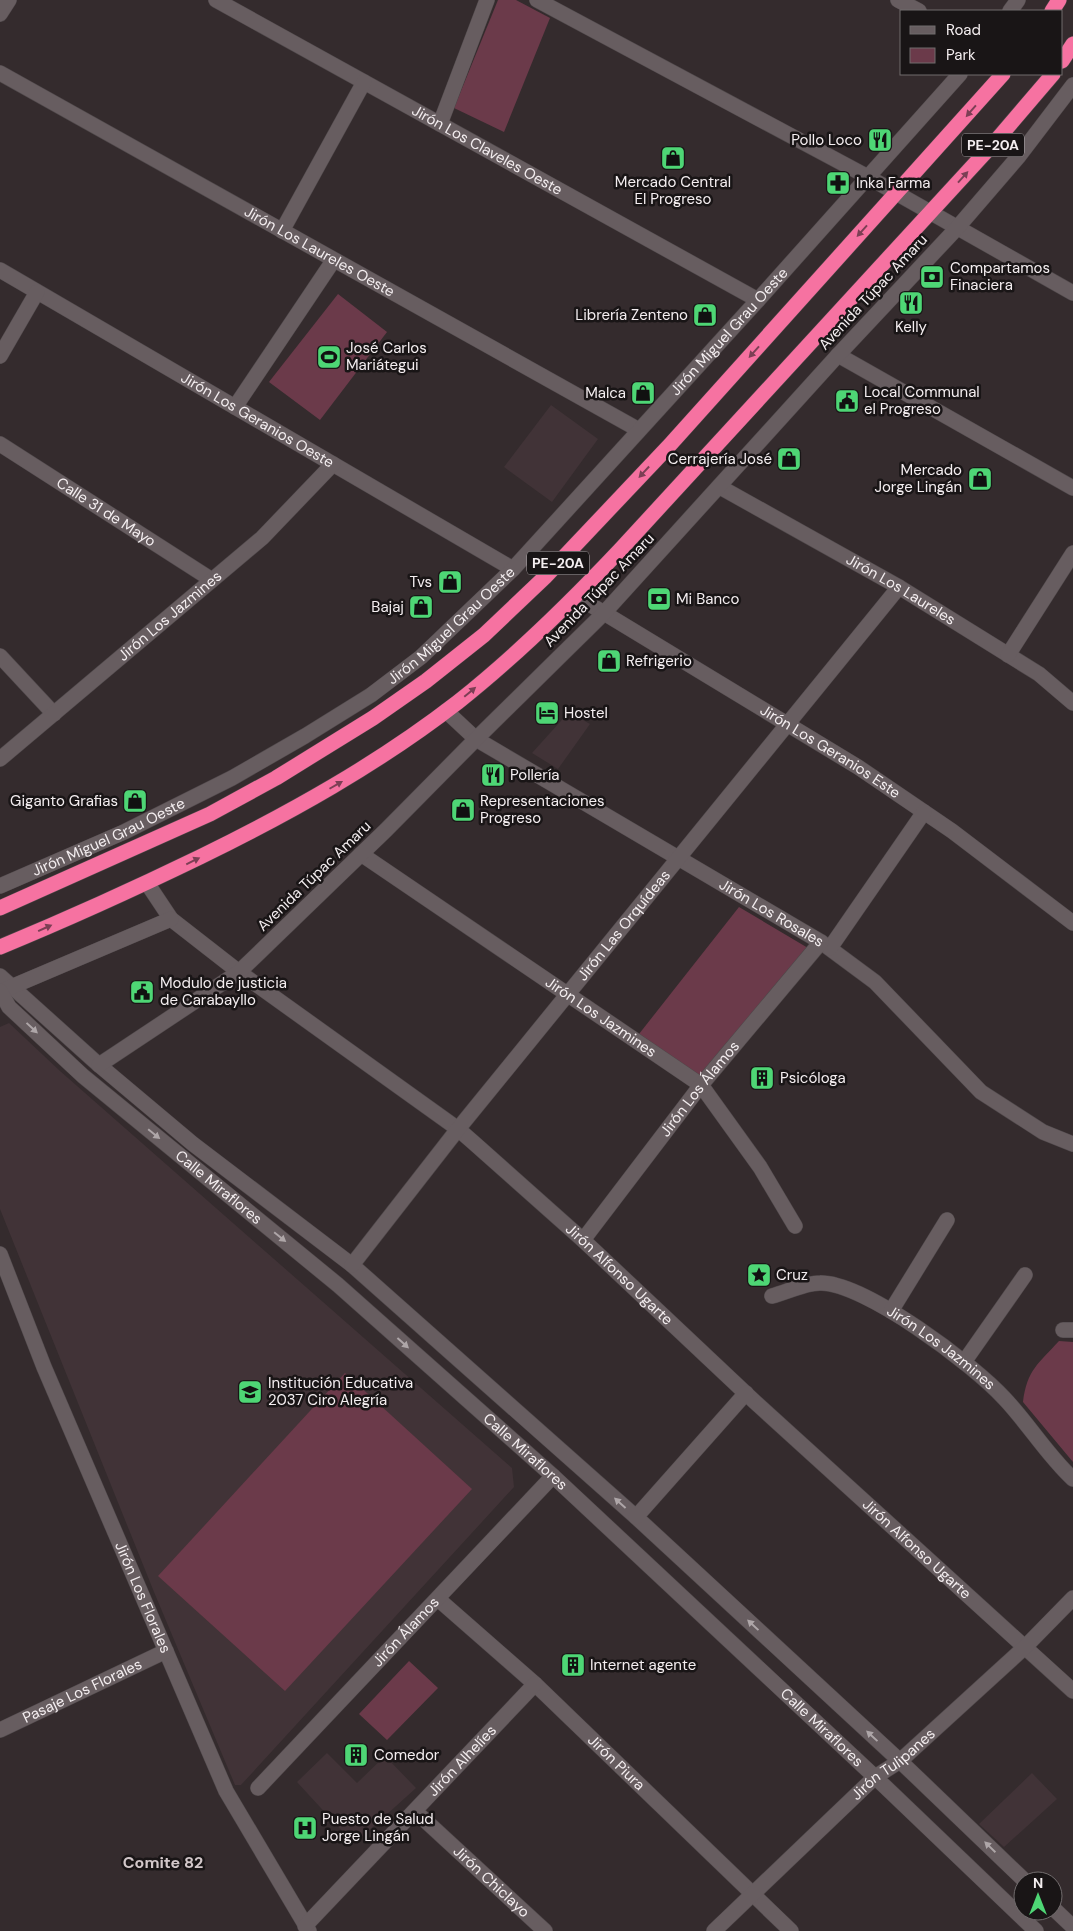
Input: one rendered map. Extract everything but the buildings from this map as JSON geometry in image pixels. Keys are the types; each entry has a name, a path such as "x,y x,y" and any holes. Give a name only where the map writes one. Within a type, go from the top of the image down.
{"highway":[{"path":"1063,59 1073,44"},
{"name":"PE-20A","path":"0,908 210,814 276,778 373,718 484,635 545,577 668,447 1002,75"},
{"name":"Avenida Túpac Amaru","path":"0,947 147,883 237,839 342,782 446,710 527,643 576,596 994,143 1052,75"}],"street":[{"path":"0,14 9,0"},
{"name":"Jirón Los Claveles Oeste","path":"216,0 758,300"},
{"path":"440,124 487,0"},
{"path":"537,0 562,6 868,176 1073,293"},
{"path":"898,0 917,10"},
{"name":"Jirón Los Laureles Oeste","path":"0,73 333,261 639,430"},
{"name":"Jirón Miguel Grau Oeste","path":"0,886 124,832 232,778 305,736 371,694 422,657 513,569 758,300 959,75"},
{"path":"282,231 364,82"},
{"name":"Avenida Túpac Amaru","path":"99,1066 239,972 604,613 838,355 957,228 1019,156 1071,91"},
{"path":"235,407 333,261"},
{"name":"Jirón Los Geranios Oeste","path":"0,270 513,569"},
{"path":"0,356 37,292"},
{"path":"838,355 1073,488"},
{"name":"Calle 31 de Mayo","path":"0,444 212,580"},
{"name":"Jirón Los Jazmines","path":"0,759 262,538 333,464"},
{"name":"Jirón Los Laureles","path":"720,487 899,587 1039,674 1073,703"},
{"path":"1008,655 1073,553"},
{"name":"Jirón Las Orquídeas","path":"352,1266 458,1129 899,587"},
{"name":"Jirón Los Geranios Este","path":"576,596 858,767 924,812 1072,920"},
{"path":"0,656 54,714"},
{"name":"Jirón Los Rosales","path":"446,710 476,739 825,945 875,982 981,1092 1043,1132 1073,1144"},
{"name":"Jirón Los Álamos","path":"584,1240 701,1085 825,945 924,812"},
{"name":"Jirón Los Jazmines","path":"361,854 701,1085 760,1167 795,1226"},
{"name":"Jirón Alfonso Ugarte","path":"147,883 171,919 239,972 458,1129 584,1240 746,1393 1073,1691"},
{"path":"4,990 171,919"},
{"name":"Calle Miraflores","path":"0,976 9,1007 82,1076 338,1285 553,1476 875,1777 1036,1931"},
{"name":"Calle Miraflores","path":"4,990 193,1144 352,1266 636,1517 900,1761 1015,1871"},
{"path":"891,1311 947,1220"},
{"name":"Jirón Los Florales","path":"0,1254 44,1367 226,1791 307,1928"},
{"path":"964,1362 1025,1275"},
{"name":"Jirón Los Jazmines","path":"772,1296 817,1283 827,1283 847,1288 891,1311 964,1362 1004,1397 1073,1479"},
{"path":"636,1517 746,1393"},
{"name":"Jirón Álamos","path":"258,1788 553,1476"},
{"name":"Jirón Tulipanes","path":"714,1931 875,1777 900,1761 1025,1647 1073,1598"},
{"name":"Jirón Piura","path":"438,1599 535,1684 791,1931"},
{"name":"Pasaje Los Florales","path":"0,1730 166,1651"},
{"name":"Jirón Alhelíes","path":"307,1928 535,1684"},
{"name":"Jirón Chiclayo","path":"415,1811 545,1931"},
{"path":"1063,1918 1073,1927"}],"shaded area":[{"path":"551,405 598,439 552,502 504,467"},
{"path":"569,712 590,724 558,769 532,753"},
{"name":"Institución Educativa 2037 Ciro Alegría","path":"9,1023 60,1071 512,1468 514,1487 241,1785 235,1785 154,1592 0,1209 0,1027"},
{"path":"327,1753 357,1783 385,1756 416,1788 354,1844 297,1782"},
{"path":"1032,1773 1057,1799 1004,1847 979,1824"}],"green space":[{"path":"498,0 516,0 550,18 504,132 454,108"},
{"name":"José Carlos Mariátegui","path":"338,294 387,332 320,420 269,382"},
{"path":"739,907 808,948 701,1077 639,1034"},
{"path":"1059,1341 1073,1342 1073,1462 1023,1402 1027,1382 1035,1368"},
{"path":"345,1373 472,1489 285,1691 158,1576"},
{"path":"409,1661 438,1688 387,1740 359,1714"}],"place":[{"name":"Pollo Loco","path":"880,140"},
{"name":"Mercado Central El Progreso","path":"673,158"},
{"name":"Inka Farma","path":"838,183"},
{"name":"Compartamos Finaciera","path":"932,277"},
{"name":"Kelly","path":"911,303"},
{"name":"Librería Zenteno","path":"705,315"},
{"name":"José Carlos Mariátegui","path":"329,357"},
{"name":"Malca","path":"643,393"},
{"name":"Local Communal el Progreso","path":"847,401"},
{"name":"Cerrajería José","path":"789,459"},
{"name":"Mercado Jorge Lingán","path":"980,479"},
{"name":"Tvs","path":"450,582"},
{"name":"Mi Banco","path":"659,599"},
{"name":"Bajaj","path":"421,607"},
{"name":"Refrigerio","path":"609,661"},
{"name":"Hostel","path":"547,713"},
{"name":"Pollería","path":"493,775"},
{"name":"Giganto Grafias","path":"135,801"},
{"name":"Representaciones Progreso","path":"463,810"},
{"name":"Modulo de justicia de Carabayllo","path":"142,992"},
{"name":"Psicóloga","path":"762,1078"},
{"name":"Cruz","path":"759,1275"},
{"name":"Institución Educativa 2037 Ciro Alegría","path":"250,1392"},
{"name":"Internet agente","path":"573,1665"},
{"name":"Comedor","path":"356,1755"},
{"name":"Puesto de Salud Jorge Lingán","path":"305,1828"}],"district":[{"name":"Comite 82","path":"163,1862"}]}
